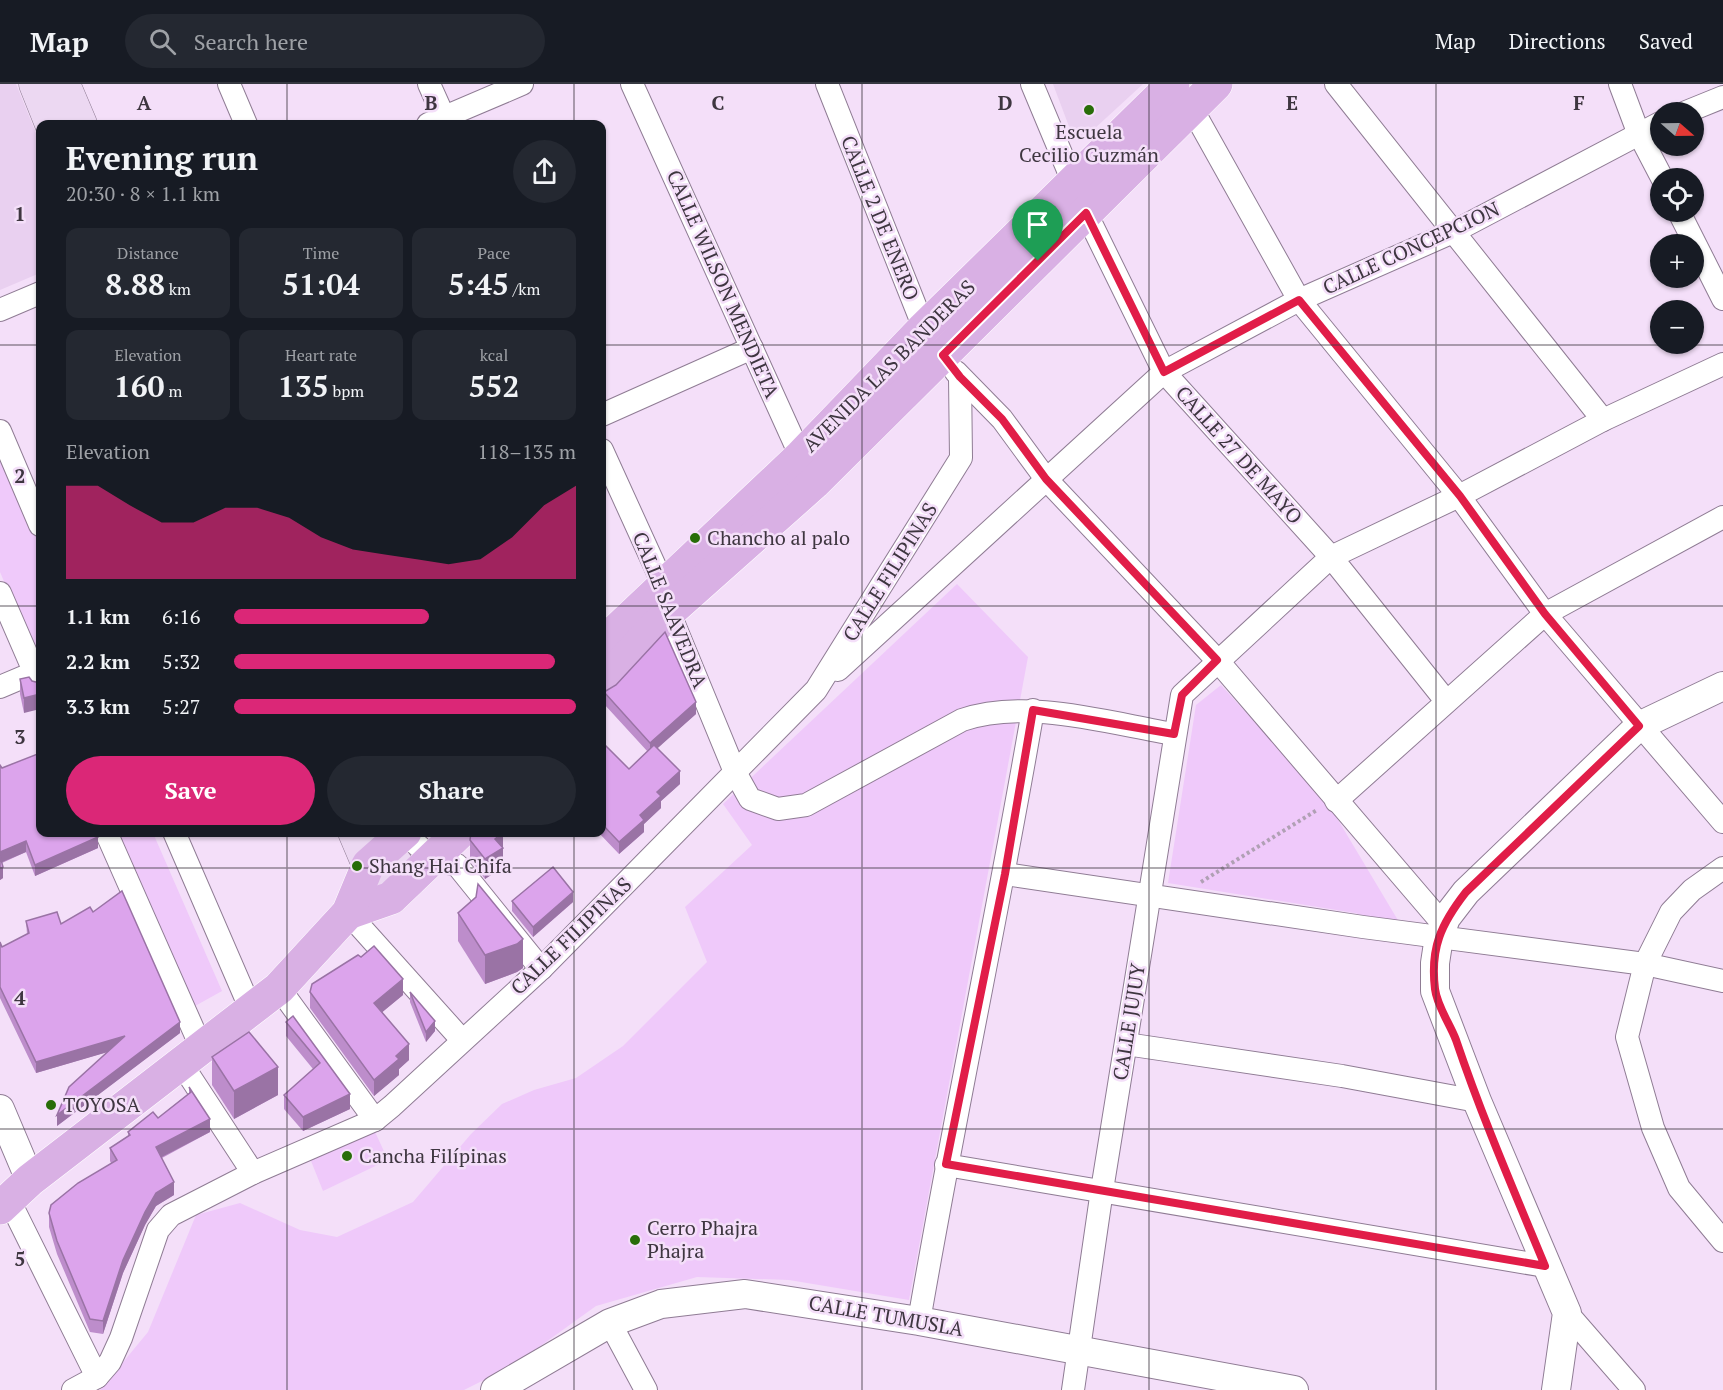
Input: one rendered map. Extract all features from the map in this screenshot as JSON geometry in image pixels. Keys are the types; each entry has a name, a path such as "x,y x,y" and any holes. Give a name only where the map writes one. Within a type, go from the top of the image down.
{"main road":[{"path":"35,84 49,120"},
{"path":"64,84 79,120"},
{"name":"AVENIDA LAS BANDERAS","path":"807,469 924,328 1072,182 1181,92 1216,84"},
{"name":"AVENIDA LAS BANDERAS","path":"606,641 666,598 807,469 952,366 1086,213 1181,92"},
{"name":"AVENIDA LAS BANDERAS","path":"606,679 666,598"},
{"path":"371,837 388,842"},
{"path":"348,913 400,889 434,860 455,837"},
{"path":"13,1196 279,987 348,913 388,842"},
{"path":"388,842 400,889"}],"street":[{"path":"228,84 244,120"},
{"path":"429,84 439,120"},
{"path":"444,120 522,84"},
{"name":"CALLE WILSON MENDIETA","path":"632,84 807,469"},
{"name":"CALLE 2 DE ENERO","path":"827,84 924,328 952,366 1002,419 1046,479 1217,660 1336,801 1441,931"},
{"name":"CALLE 27 DE MAYO","path":"1032,84 1086,213 1164,372 1331,557 1446,701"},
{"path":"1336,84 1603,420"},
{"path":"1620,84 1638,132 1657,168"},
{"path":"1181,92 1299,300 1460,496 1545,614 1723,822"},
{"path":"1704,105 1723,97"},
{"name":"CALLE CONCEPCION","path":"816,690 1164,372 1299,300 1453,232 1650,127"},
{"path":"1683,222 1723,299"},
{"path":"0,310 36,295"},
{"path":"606,413 752,348"},
{"path":"1217,660 1331,557 1460,496 1603,420 1723,364"},
{"name":"CALLE FILIPINAS","path":"73,1390 97,1377 110,1362 121,1338 158,1230 171,1215 253,1173 375,1120 541,969 816,690 961,458 952,366"},
{"path":"0,431 36,516"},
{"name":"CALLE SAAVEDRA","path":"606,459 666,598 735,772 750,799 778,809 806,805 962,720 985,712 1033,710 1174,734"},
{"path":"1336,801 1545,614 1723,517"},
{"path":"0,594 36,670"},
{"name":"CALLE JUJUY","path":"1073,1390 1174,734 1182,695 1217,660"},
{"path":"0,687 36,677"},
{"path":"1634,1390 1567,1313 1545,1266 1477,1101 1435,991 1435,963 1441,931 1466,892 1639,726 1723,686"},
{"path":"919,1321 946,1164 1005,874 1033,710"},
{"path":"108,837 191,1055 253,1173"},
{"path":"176,837 251,1010"},
{"path":"388,842 434,860 457,865 541,969"},
{"path":"1723,868 1692,890 1671,912 1644,964 1627,1037 1653,1128 1679,1188 1723,1241"},
{"path":"1005,874 1150,897 1441,931 1644,964 1723,981"},
{"path":"348,913 462,1040"},
{"path":"279,987 375,1120"},
{"path":"1126,1044 1342,1076 1477,1101"},
{"path":"0,1109 13,1196 97,1377"},
{"path":"946,1164 1545,1266"},
{"name":"CALLE TUMUSLA","path":"495,1390 610,1323 661,1304 745,1294 919,1321 1294,1390"},
{"path":"1556,1390 1561,1370 1567,1313"},
{"path":"610,1323 646,1390"}],"path":[{"path":"1173,900 1336,801"}],"shaded area":[{"path":"0,84 16,84 36,133 36,275 0,290"},
{"name":"Escuela Cecilio Guzmán","path":"1053,84 1143,84 1081,141 1073,137"},
{"path":"0,451 36,536 36,656 0,572"},
{"path":"957,584 1028,657 909,1300 789,1280 697,1277 596,1306 514,1365 464,1390 100,1390 148,1332 196,1215 240,1203 300,1230 337,1237 413,1202 471,1134 502,1104 534,1090 576,1078 623,1046 707,962 685,907 752,845 723,804"},
{"path":"1221,685 1328,803 1402,927 1355,913 1168,883 1196,705"},
{"path":"119,837 155,837 222,991 195,1006"},
{"name":"Cancha Filípinas","path":"370,1121 388,1160 323,1191 307,1151"}],"building":[{"path":"665,632 696,702 650,743 606,694 606,691 616,685"},
{"path":"29,677 36,682 36,695 24,698 20,679"},
{"path":"654,745 680,771 657,792 661,796 640,815 644,820 619,842 606,828 606,746 629,769"},
{"path":"36,755 36,837 98,837 35,865 26,841 0,852 0,765 2,768"},
{"path":"470,837 497,837 495,839 503,848 485,859 470,840"},
{"path":"553,867 573,892 533,927 512,901"},
{"path":"478,884 523,939 517,944 485,955 458,913 476,897"},
{"path":"122,891 180,1022 57,1115 69,1087 125,1036 36,1062 0,987 0,942 2,947 29,933 26,921 57,912 61,924 90,907 93,912"},
{"path":"374,946 403,979 374,1003 409,1044 396,1056 399,1059 374,1080 310,992 312,984 358,955 361,957"},
{"path":"410,992 435,1021 426,1032"},
{"path":"293,1016 350,1094 303,1117 284,1095 320,1063 286,1022"},
{"path":"249,1032 278,1067 234,1091 212,1057"},
{"path":"189,1087 210,1119 156,1147 174,1182 156,1193 145,1212 123,1260 103,1321 90,1319 57,1241 49,1213 51,1205 78,1183 117,1160 110,1148 130,1135 128,1132 153,1112 158,1118 191,1092"}],"place":[{"name":"Escuela Cecilio Guzmán","path":"1089,110"},
{"name":"Chancho al palo","path":"695,538"},
{"name":"Shang Hai Chifa","path":"357,866"},
{"name":"TOYOSA","path":"51,1105"},
{"name":"Cancha Filípinas","path":"347,1156"},
{"name":"Cerro Phajra Phajra","path":"635,1240"}],"route":[{"path":"1086,213 1164,372 1299,300 1460,496 1545,614 1639,726 1466,892 1446,918 1439,938 1435,963 1435,991 1453,1033 1477,1101 1545,1266 946,1164 1005,874 1033,710 1174,734 1182,695 1217,660 1046,479 1002,419 960,377 943,355 1038,261 1086,213"}]}
